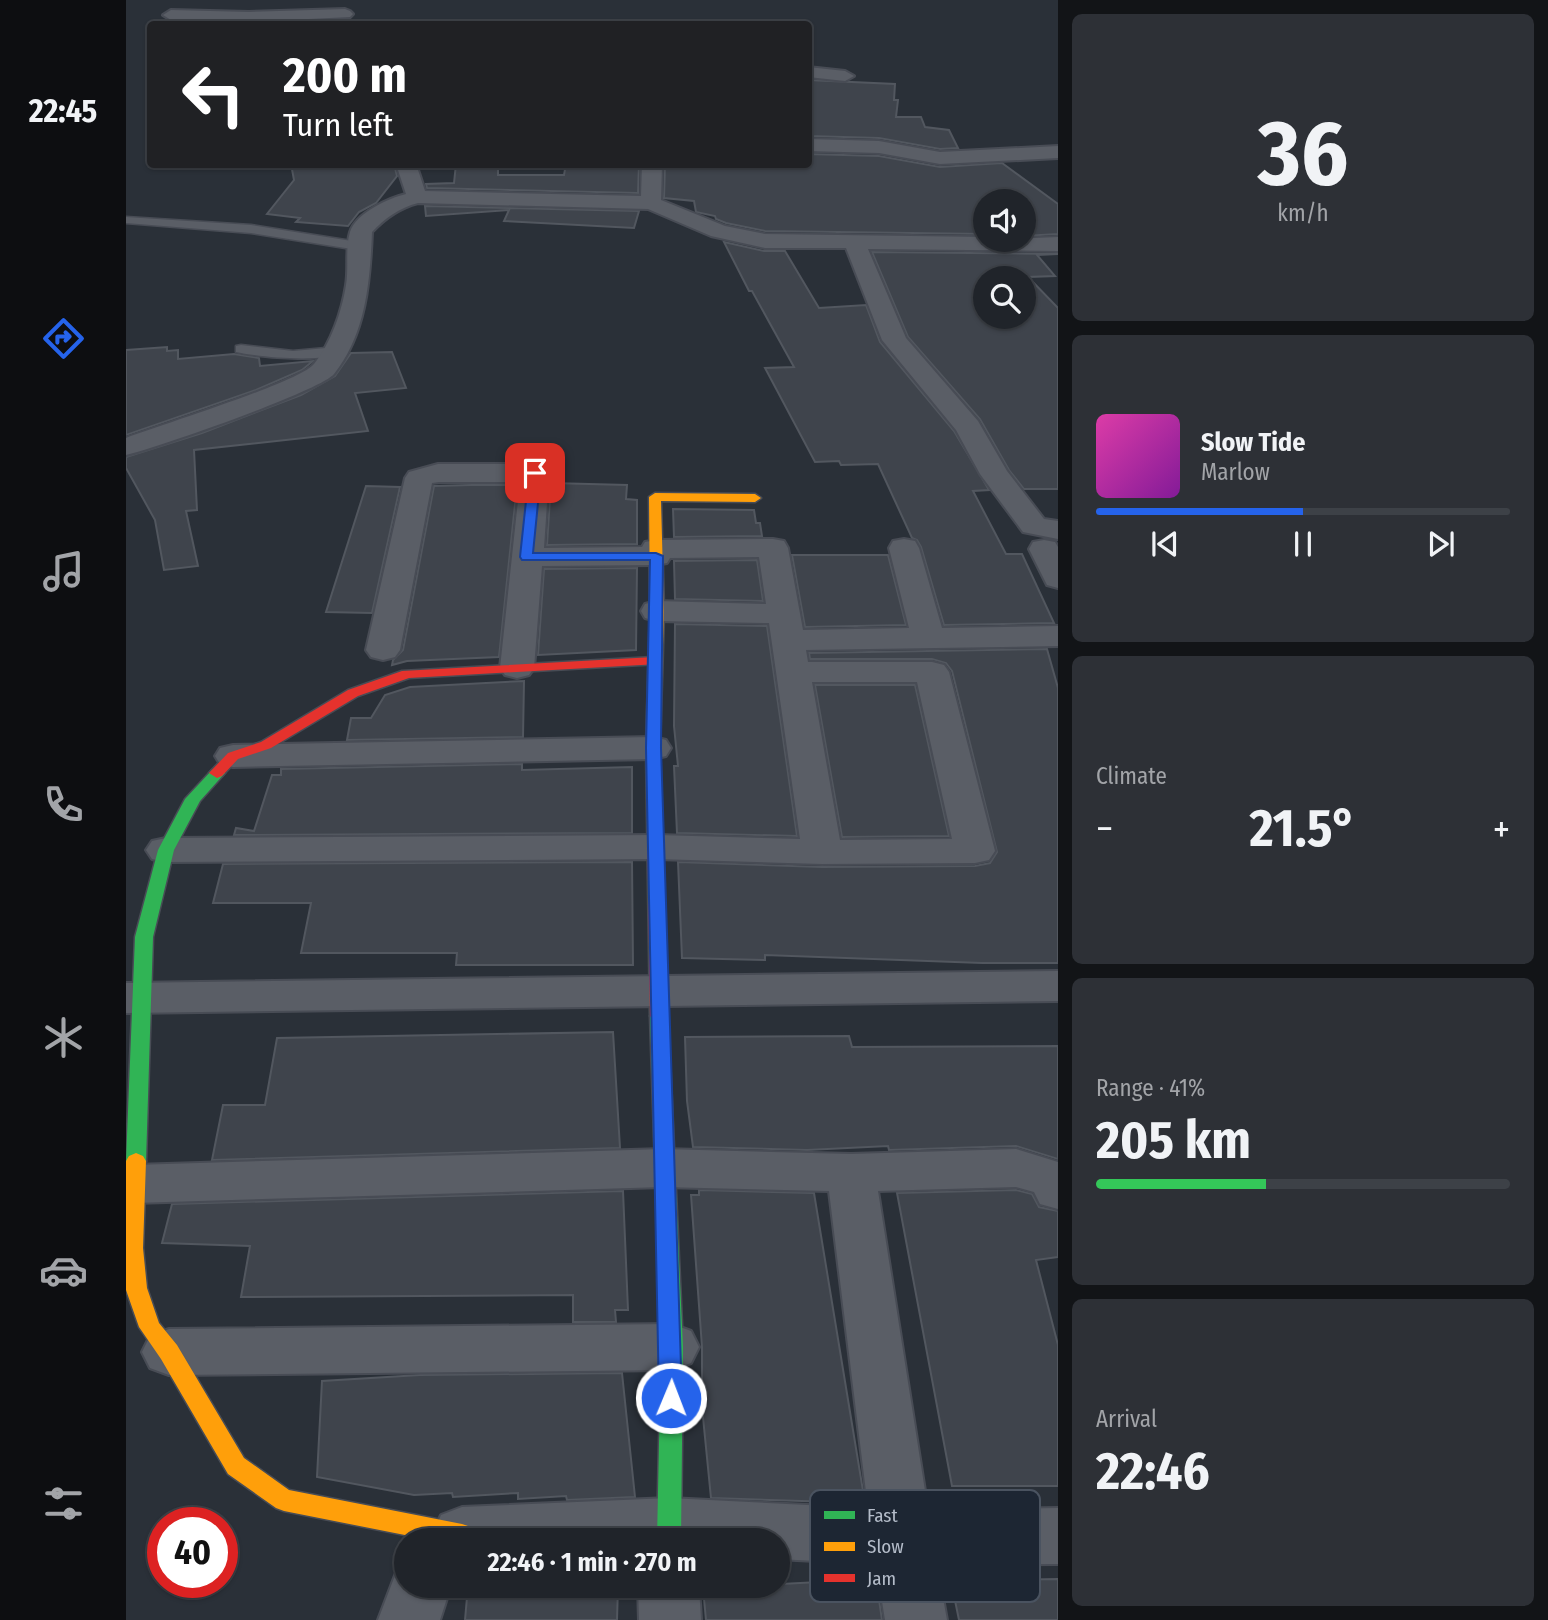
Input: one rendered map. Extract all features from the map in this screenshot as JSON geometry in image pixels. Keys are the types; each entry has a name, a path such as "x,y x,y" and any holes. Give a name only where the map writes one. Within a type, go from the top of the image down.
{"street":[{"path":"172,15 257,17 346,13"},
{"path":"812,72 845,76"},
{"path":"812,145 879,147 940,158 1058,152"},
{"path":"408,168 410,182 418,197"},
{"path":"651,203 652,168"},
{"path":"126,447 310,379 323,371 337,351 358,286 358,246 361,231 377,214 399,202 418,197 651,203 719,231 784,242 1058,244"},
{"path":"854,242 894,340 968,427 994,474 1034,526 1058,530"},
{"path":"383,650 419,478 438,473 535,473 517,668"},
{"path":"669,1528 671,1347 663,1168 653,748 657,611 655,497 755,498"},
{"path":"526,557 773,548 822,852"},
{"path":"904,548 929,639"},
{"path":"1058,550 1044,549 1058,578"},
{"path":"166,849 657,847 822,852 975,851 932,672 657,611"},
{"path":"788,642 1058,636"},
{"path":"416,1528 284,1500 236,1466 169,1352 150,1327 136,1288 133,998 144,937 166,849 193,799 233,756 266,745 353,693 379,682 407,674 654,661"},
{"path":"233,756 653,748"},
{"path":"133,998 1058,986"},
{"path":"134,1184 663,1168 851,1173 1016,1168 1051,1179 1058,1190"},
{"path":"851,1173 895,1490"},
{"path":"169,1352 671,1347"},
{"path":"790,1536 810,1536"},
{"path":"1040,1536 1058,1536"},
{"path":"409,1620 417,1598"},
{"path":"669,1598 670,1620"},
{"path":"913,1602 916,1620"}],"lane":[{"path":"126,220 251,229 358,246"},
{"path":"241,349 293,355 337,351"}],"building":[{"path":"812,80 895,84 894,100 898,100 896,117 921,117 925,127 949,130 958,148 940,149 879,138 812,136"},
{"path":"812,154 879,156 940,167 1002,163 1058,204 1058,234 1036,235 1036,189 973,189 973,234 765,231 726,223 715,216 696,212 694,201 664,198 665,168 812,168"},
{"path":"292,168 395,168 397,176 376,203 359,212 348,226 296,222 300,218 267,214 294,180"},
{"path":"456,168 498,168 498,175 564,175 565,168 639,168 638,193 427,188 426,184 454,183"},
{"path":"425,206 639,211 634,228 504,221 509,210 426,216"},
{"path":"724,242 764,251 785,251 819,308 866,305 880,342 954,431 989,490 973,491 1006,554 1022,554 1054,623 944,625 921,547 917,540 912,538 878,464 841,465 839,461 815,462 765,368 794,367 752,291 749,291"},
{"path":"872,252 1058,254 1037,255 1055,276 1036,277 1036,266 973,266 973,329 1036,329 1036,285 1058,308 1058,489 1024,489 1009,470 980,419 908,337"},
{"path":"167,347 167,351 178,350 178,359 234,354 259,358 260,366 313,361 302,370 256,390 126,435 126,350"},
{"path":"392,352 406,388 355,393 368,431 194,450 197,510 186,511 198,566 164,570 155,520 126,468 126,457 202,433 301,395 335,376 351,353"},
{"path":"551,483 627,485 626,499 637,500 637,544 547,545"},
{"path":"517,485 499,657 407,661 392,665 393,660 403,650 434,486"},
{"path":"366,486 400,487 372,613 326,612"},
{"path":"673,509 754,510 762,536 674,537"},
{"path":"792,555 888,555 906,625 805,627"},
{"path":"757,560 763,601 675,599 674,561"},
{"path":"637,568 636,650 538,655 544,569"},
{"path":"675,624 767,626 797,836 677,833 674,766 678,766 674,726"},
{"path":"1047,649 1058,688 1058,963 765,955 765,960 682,958 678,862 822,867 975,866 990,863 997,852 952,671 946,663 932,659 810,659 809,653"},
{"path":"524,681 523,737 347,740 351,718 371,718 385,695 410,687"},
{"path":"815,685 915,685 949,836 842,837"},
{"path":"522,764 522,770 632,767 632,833 234,835 236,828 254,831 272,775 281,775 281,769"},
{"path":"632,862 633,965 456,965 457,953 301,953 311,903 213,903 223,864"},
{"path":"613,1032 620,1148 212,1160 223,1105 265,1105 277,1038"},
{"path":"849,1036 852,1047 1058,1046 1058,1159 1016,1146 889,1150 888,1146 807,1150 693,1147 687,1101 685,1037"},
{"path":"699,1190 814,1193 863,1490 810,1490 810,1501 711,1498 702,1407 702,1347 691,1195 699,1195"},
{"path":"1016,1190 1032,1194 1039,1207 1058,1211 1058,1257 1036,1260 1058,1345 1058,1486 952,1486 897,1193"},
{"path":"623,1191 628,1310 615,1310 616,1322 573,1322 573,1295 241,1297 250,1246 162,1243 172,1204"},
{"path":"622,1373 635,1497 567,1500 566,1496 518,1499 518,1493 453,1497 452,1493 414,1495 317,1477 322,1381 420,1375"},
{"path":"1040,1579 1058,1579 1058,1620 959,1620 955,1602 1040,1602"},
{"path":"810,1582 810,1602 879,1602 882,1620 706,1620 704,1598 790,1598 790,1583"},
{"path":"467,1598 618,1598 617,1620 465,1620"}],"traffic: fast":[{"path":"136,1161 144,937 166,850 193,799 217,773"},
{"path":"659,1016 672,1347 669,1528"}],"traffic: slow":[{"path":"653,747 657,611 655,497 755,498"},
{"path":"136,1161 133,1248 136,1288 150,1327 169,1352 236,1466 284,1500 426,1528"}],"traffic: jam":[{"path":"217,773 233,756 266,745 353,693 407,674 654,661"},
{"path":"653,747 659,1016"}],"route":[{"path":"535,473 526,557 656,556 653,748 671,1398"}]}
